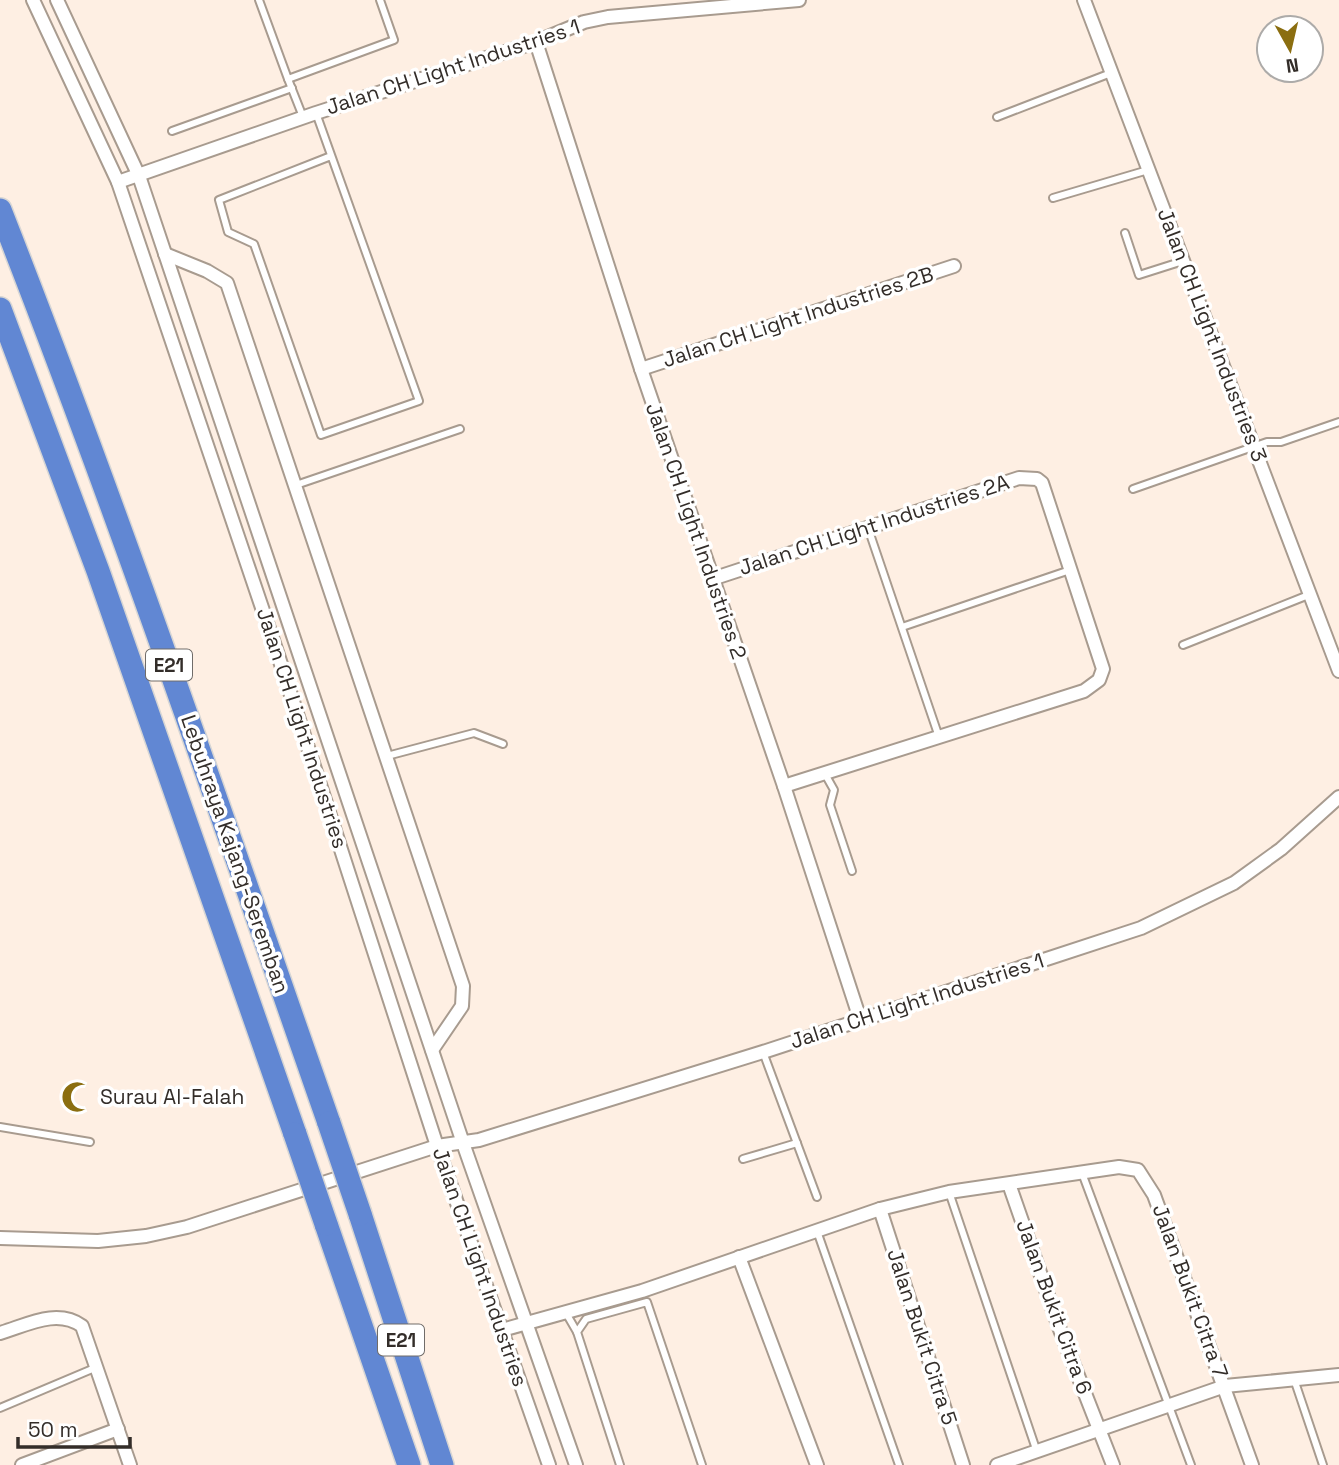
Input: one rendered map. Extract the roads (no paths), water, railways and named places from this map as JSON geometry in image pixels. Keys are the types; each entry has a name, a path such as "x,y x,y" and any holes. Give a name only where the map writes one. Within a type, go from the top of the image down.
{"highway":[{"name":"Lebuhraya Kajang-Seremban","path":"0,209 136,571 329,1123 442,1465"},
{"name":"Lebuhraya Kajang-Seremban","path":"0,309 97,571 409,1465"}],"street":[{"name":"Jalan CH Light Industries","path":"33,0 118,182 279,658 437,1146 549,1465"},
{"name":"Jalan CH Light Industries","path":"57,0 139,176 463,1143 576,1465"},
{"name":"Jalan CH Light Industries 1","path":"118,182 310,115 536,42 584,22 608,17 799,0"},
{"name":"Jalan CH Light Industries 3","path":"1084,0 1339,671"},
{"name":"Jalan CH Light Industries 2","path":"536,42 641,369 784,786 860,1019"},
{"path":"165,254 207,271 227,283 296,485 463,986 462,1006 432,1049"},
{"name":"Jalan CH Light Industries 2B","path":"641,369 954,266"},
{"name":"Jalan CH Light Industries 2A","path":"712,579 1019,478 1037,479 1042,484 1103,669 1099,680 1084,691 784,786"},
{"name":"Jalan CH Light Industries 1","path":"0,1238 98,1241 177,1229 437,1146 463,1143 763,1052 1141,928 1234,883 1281,849 1339,797"},
{"name":"Jalan Bukit Citra 7","path":"1082,1173 1119,1167 1139,1170 1154,1195 1252,1465"},
{"path":"502,1331 565,1312 644,1297 739,1256 880,1209 949,1192 1082,1173"},
{"name":"Jalan Bukit Citra 6","path":"1009,1184 1059,1327 1113,1465"},
{"name":"Jalan Bukit Citra 5","path":"880,1209 963,1465"},
{"path":"739,1256 817,1465"},
{"path":"0,1333 57,1316 66,1317 82,1326 130,1465"},
{"path":"997,1465 1225,1386 1339,1375"},
{"path":"22,1465 118,1429"}],"lane":[{"path":"259,0 292,88 310,115 331,156 419,401 321,435 254,244 228,232 219,200 331,156"},
{"path":"288,79 394,40 380,0"},
{"path":"998,117 1111,73"},
{"path":"172,131 292,88"},
{"path":"1053,198 1149,170"},
{"path":"1125,233 1139,275 1183,261"},
{"path":"1133,489 1267,442 1281,442 1339,422"},
{"path":"296,485 460,429"},
{"path":"868,528 939,737"},
{"path":"902,627 1070,570"},
{"path":"1183,645 1311,594"},
{"path":"387,756 474,733 503,744"},
{"path":"825,774 834,790 830,805 852,871"},
{"path":"763,1052 817,1197"},
{"path":"0,1127 90,1142"},
{"path":"743,1159 797,1143"},
{"path":"1082,1173 1191,1465"},
{"path":"949,1192 1037,1453"},
{"path":"816,1229 899,1465"},
{"path":"577,1332 586,1319 644,1297 702,1465"},
{"path":"565,1312 577,1332 620,1465"},
{"path":"0,1408 97,1367"},
{"path":"1294,1379 1323,1465"}],"place":[{"name":"Surau Al-Falah","path":"77,1097"}]}
